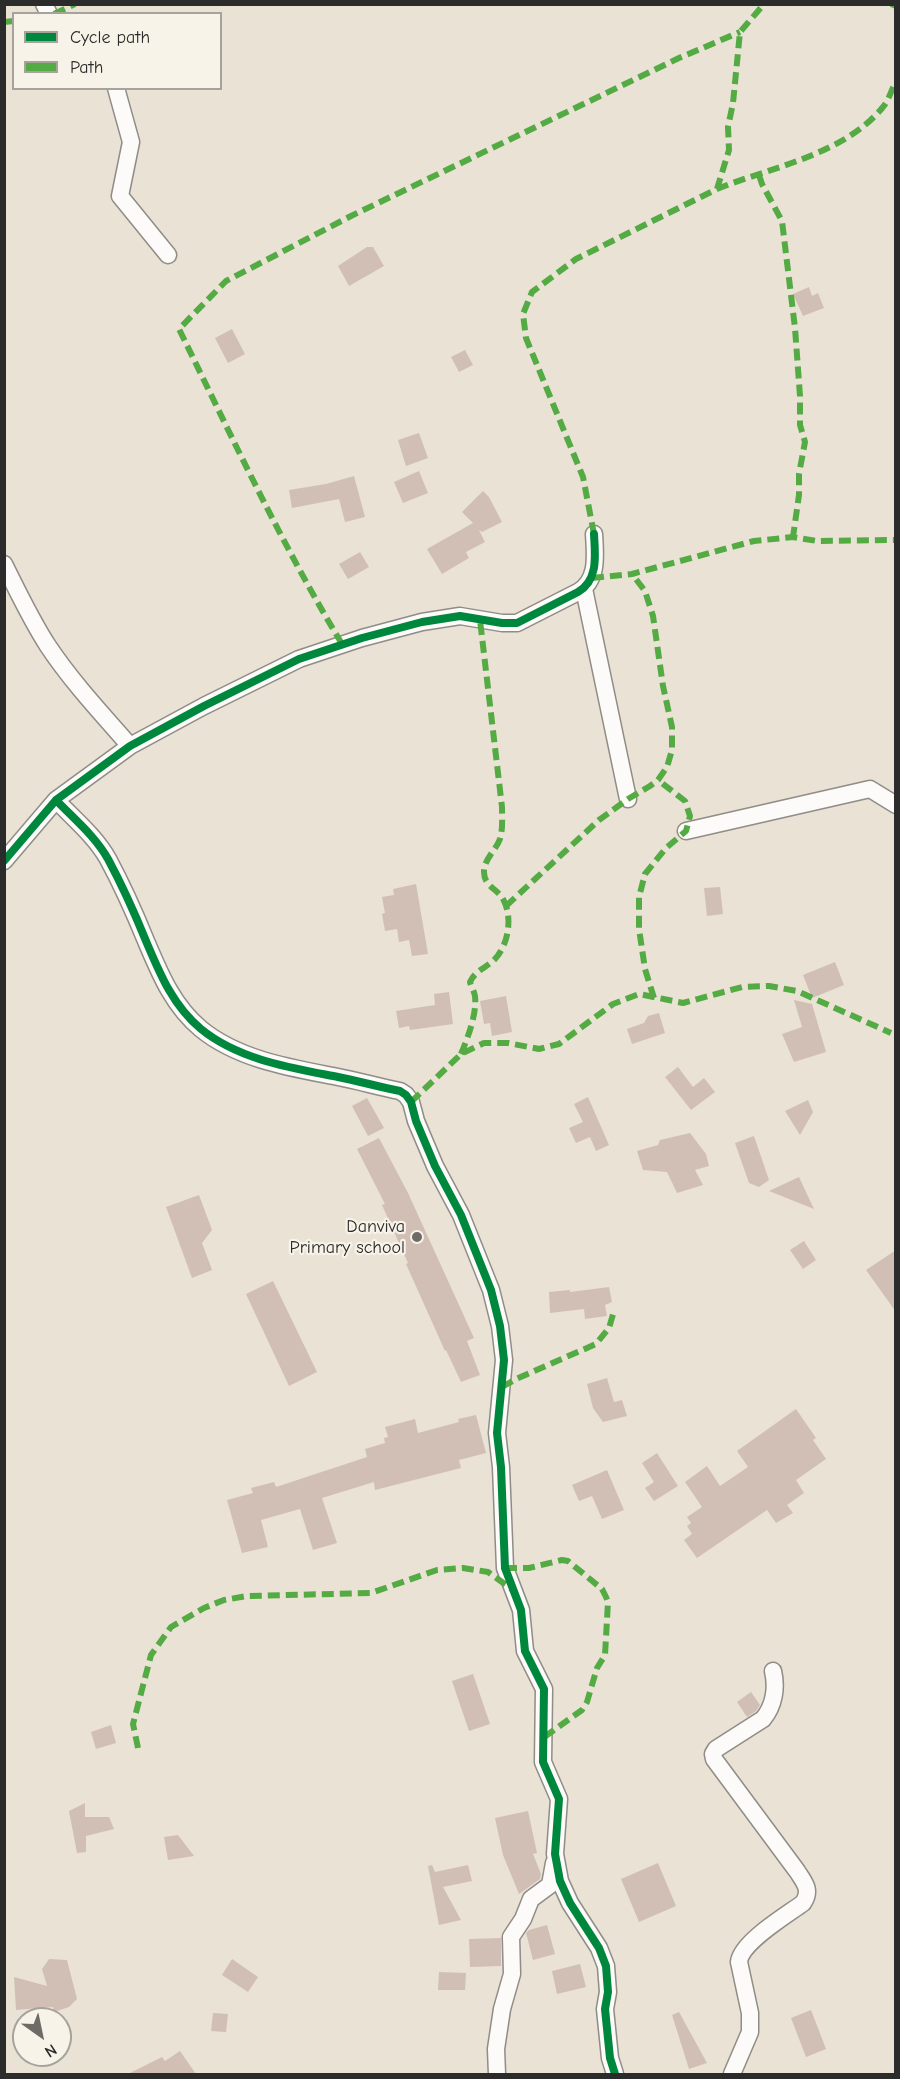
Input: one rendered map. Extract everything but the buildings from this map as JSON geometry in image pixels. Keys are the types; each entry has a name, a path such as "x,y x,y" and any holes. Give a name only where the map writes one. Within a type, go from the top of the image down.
{"street":[{"path":"117,90 131,142 120,196 168,255"},
{"path":"4,861 56,800 130,746 278,669 327,648 422,622 460,616 502,623 517,623 584,589 594,571 594,534"},
{"path":"4,564 48,647 130,746"},
{"path":"584,589 628,799"},
{"path":"686,831 870,789 896,805"},
{"path":"56,800 90,835 107,857 163,981 184,1013 200,1029 214,1038 263,1060 299,1070 400,1091 406,1095 411,1102 427,1148 461,1215 491,1290 500,1326 504,1360 497,1433 505,1568 521,1610 526,1655 544,1689 543,1762 559,1804 550,1885 531,1899 511,1937 512,1974 502,2009 496,2049 497,2074"},
{"path":"732,2074 750,2032 750,2013 739,1962 741,1954 753,1940 803,1903 808,1894 797,1871 714,1759 713,1754 716,1749 754,1725 769,1712 776,1682 773,1671"},
{"path":"555,1854 560,1881 599,1948 606,1966 608,1992 605,2009 610,2058 615,2074"}],"marked path":[{"path":"58,12 75,4"},
{"path":"594,534 583,477 526,338 523,314 532,292 576,259 717,189 729,150 728,127 733,103 740,32 764,4"},
{"path":"891,4 896,6"},
{"path":"4,22 12,21"},
{"path":"342,644 277,528 179,329 226,281 351,216 679,58 740,32"},
{"path":"717,189 806,158 848,137 883,107 896,82"},
{"path":"759,175 782,221 795,328 800,425 805,442 799,474 799,495 793,537"},
{"path":"592,578 632,574 754,541 793,537 817,541 896,540"},
{"path":"506,906 599,820 658,780 667,767 672,750 672,727 663,686 653,616 645,591 632,574"},
{"path":"461,1054 475,1010 475,996 470,982 477,972 498,955 508,932 507,908 502,897 486,881 484,872 486,863 500,839 502,807 480,620"},
{"path":"654,998 645,969 639,929 639,897 645,874 666,848 686,831 690,816 685,801 658,780"},
{"path":"411,1102 461,1054 484,1043 508,1043 539,1049 559,1044 613,1004 639,994 683,1003 742,987 769,986 797,991 891,1033"},
{"path":"502,1387 596,1344 609,1328 614,1311"},
{"path":"505,1568 529,1568 562,1560 568,1561 602,1589 608,1602 605,1655 597,1668 587,1702 582,1710 543,1738"},
{"path":"138,1748 133,1724 151,1655 171,1627 204,1608 224,1600 247,1596 371,1593 437,1570 463,1568 488,1572 513,1590"}],"cycle path":[{"path":"4,861 56,800 130,746 299,659 362,638 422,622 460,616 502,623 517,623 578,592 585,587 593,574 594,534"},
{"path":"56,800 91,835 108,859 162,977 175,1000 191,1020 216,1040 266,1061 400,1091 406,1095 411,1102 416,1121 435,1166 461,1215 491,1290 500,1326 504,1360 497,1433 501,1467 505,1568 521,1610 525,1651 544,1689 543,1762 559,1799 555,1854 560,1881 570,1903 599,1948 606,1966 608,1992 605,2009 610,2058 615,2074"}],"place":[{"name":"Danviva Primary school","path":"417,1237"}]}
